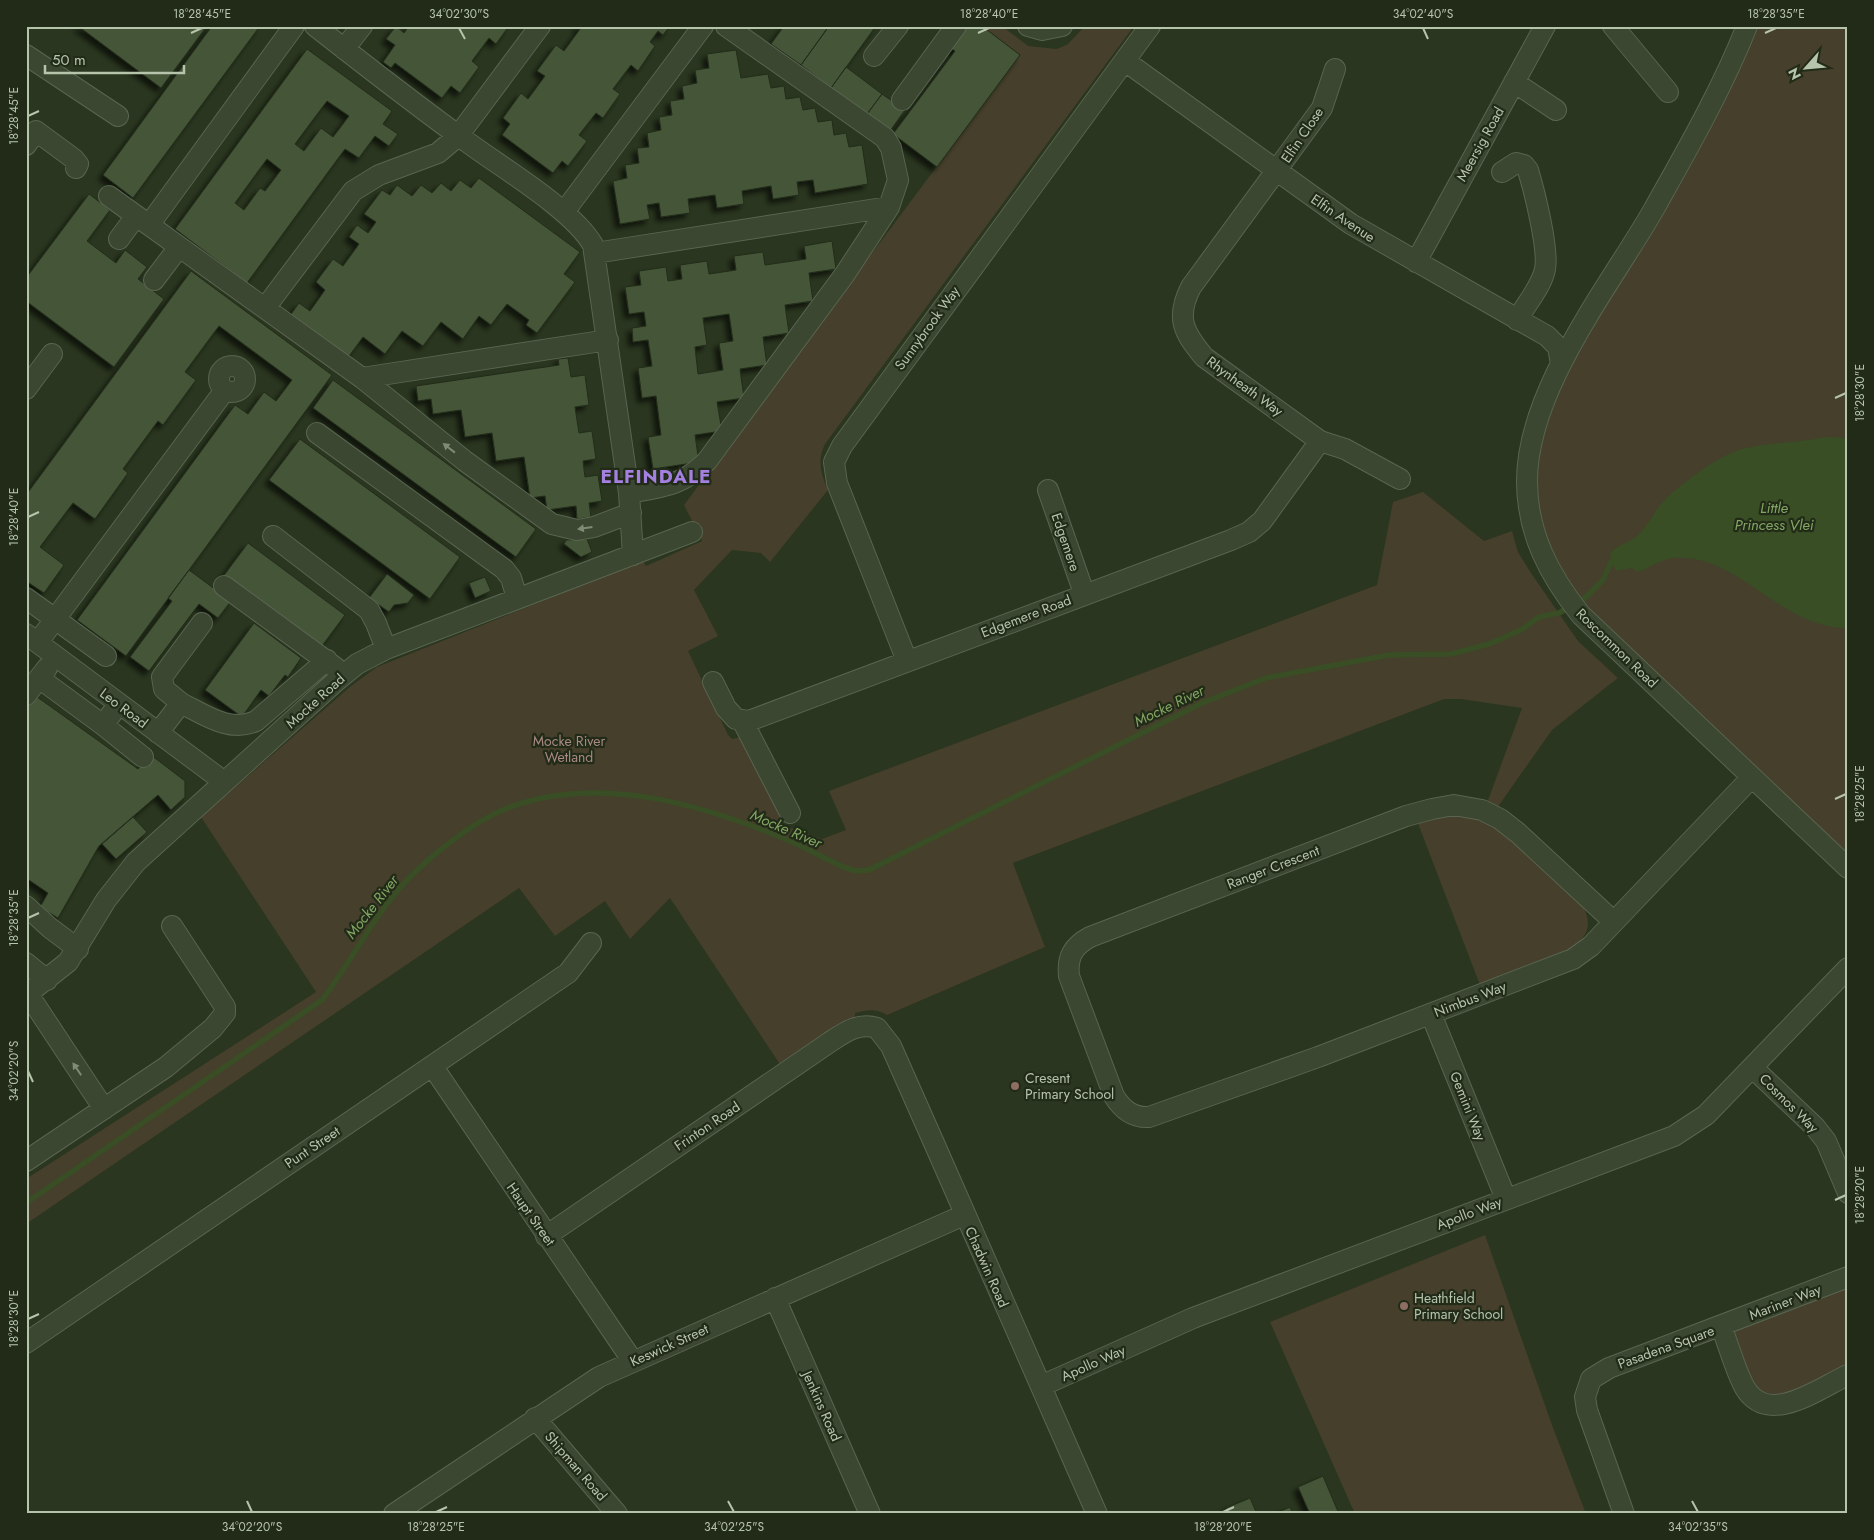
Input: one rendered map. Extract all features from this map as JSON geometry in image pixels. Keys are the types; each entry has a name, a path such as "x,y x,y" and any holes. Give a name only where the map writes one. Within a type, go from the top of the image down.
{"street":[{"path":"118,239 142,220 294,26"},
{"path":"315,26 458,136 564,212 588,235 595,254 608,340 630,503 633,555"},
{"path":"344,49 362,26"},
{"path":"266,308 353,191 373,178 438,153 458,136 540,26"},
{"path":"564,212 703,26"},
{"path":"109,196 362,378 465,461 552,524 577,530 594,527 630,503 689,478 708,461 846,274 888,207 898,180 891,148 884,138 726,26"},
{"path":"874,56 898,26"},
{"path":"902,100 956,26"},
{"path":"1028,26 1042,30 1062,26"},
{"name":"Sunnybrook Way","path":"907,661 837,483 834,462 842,446 908,353 1150,26"},
{"name":"Meersig Road","path":"1416,262 1545,26"},
{"path":"1612,26 1668,92"},
{"name":"Roscommon Road","path":"1747,26 1715,95 1654,209 1561,364 1537,421 1532,438 1527,479 1531,522 1547,566 1564,593 1581,614 1848,868"},
{"path":"26,55 118,116"},
{"name":"Elfin Avenue","path":"1125,61 1350,224 1554,341 1561,355 1561,364"},
{"name":"Elfin Close","path":"1278,171 1322,108 1335,69"},
{"path":"1514,82 1556,110"},
{"path":"30,133 74,159 78,164 76,168"},
{"path":"1502,172 1516,163 1524,165 1528,170 1540,221 1545,260 1544,274 1517,320"},
{"name":"Rhynheath Way","path":"1278,171 1191,287 1184,301 1182,319 1190,340 1204,357 1320,441 1345,449 1400,479"},
{"path":"595,254 888,207"},
{"path":"154,280 179,246"},
{"path":"362,378 608,340"},
{"path":"26,389 52,354"},
{"path":"32,638 55,620 225,390"},
{"path":"318,433 504,569 511,578 517,598"},
{"name":"Edgemere Road","path":"743,722 1249,532 1262,521 1320,441"},
{"name":"Edgemere","path":"1048,490 1084,594"},
{"name":"Mocke Road","path":"27,995 68,962 78,949 106,900 136,862 222,781 342,676 373,654 692,532"},
{"path":"272,536 369,610 386,649"},
{"path":"224,586 327,660 342,676"},
{"path":"26,598 106,656"},
{"path":"202,624 162,676 164,689 181,703 219,722 237,727 256,721 327,660"},
{"name":"Leo Road","path":"32,638 222,781"},
{"path":"26,695 56,656"},
{"path":"39,678 143,757"},
{"path":"713,682 726,708 736,719 743,722 790,813"},
{"path":"158,733 181,703"},
{"path":"103,725 119,704"},
{"name":"Nimbus Way","path":"1126,1111 1142,1118 1166,1112 1431,1014 1573,959 1591,946 1752,777"},
{"name":"Ranger Crescent","path":"1126,1111 1114,1096 1069,976 1069,957 1073,949 1090,937 1406,816 1432,809 1454,806 1482,810 1500,819 1518,833 1613,921"},
{"path":"26,906 50,928 78,949"},
{"path":"26,1161 166,1066 213,1028 225,1013 225,1007 172,926"},
{"name":"Punt Street","path":"26,1343 433,1067 568,972 591,943"},
{"path":"26,963 47,980"},
{"name":"Apollo Way","path":"1041,1386 1193,1318 1674,1136 1706,1115 1848,968"},
{"path":"27,995 104,1109"},
{"name":"Gemini Way","path":"1431,1014 1506,1199"},
{"name":"Frinton Road","path":"546,1236 830,1042 848,1031 862,1026 871,1026"},
{"name":"Chadwin Road","path":"871,1026 878,1028 891,1046 1097,1514"},
{"name":"Haupt Street","path":"433,1067 632,1360"},
{"name":"Cosmos Way","path":"1753,1068 1815,1127 1826,1141 1848,1194"},
{"name":"Keswick Street","path":"394,1514 579,1389 632,1360 964,1215"},
{"name":"Mariner Way","path":"1721,1326 1848,1277"},
{"name":"Jenkins Road","path":"775,1298 870,1514"},
{"name":"Pasadena Square","path":"1624,1514 1587,1410 1586,1388 1591,1379 1609,1368 1721,1326 1745,1387 1752,1398 1763,1404 1775,1407 1787,1404 1848,1374"},
{"name":"Shipman Road","path":"535,1418 617,1514"}],"green space":[{"name":"Mocke River Wetland","path":"982,26 1002,26 1028,46 1057,49 1068,44 1085,26 1134,26 825,444 821,456 821,467 823,479 828,490 770,562 761,553 732,550 694,590 718,636 688,651 728,735 732,739 742,737 785,826 822,839 846,830 829,791 1377,585 1393,502 1423,492 1484,541 1512,531 1518,552 1578,641 1618,678 1552,730 1497,808 1487,803 1522,708 1461,699 1444,699 1013,863 1045,947 887,1015 871,1010 855,1013 855,1017 781,1066 670,898 630,939 605,901 555,936 519,888 26,1224 26,1179 316,992 201,817 351,686 377,667 643,561 646,566 702,541 684,505 1020,55"},
{"path":"1759,26 1848,26 1848,868 1581,615 1527,499 1561,364 1746,53"},
{"path":"1447,815 1476,819 1503,831 1583,906 1588,926 1579,942 1567,951 1480,985 1417,821"},
{"path":"1485,1235 1552,1425 1586,1514 1355,1514 1270,1322"},
{"path":"1848,1277 1848,1375 1763,1404 1721,1326"}],"water":[{"name":"Little Princess Vlei","path":"1825,437 1848,438 1848,628 1824,625 1801,617 1739,578 1718,567 1696,559 1673,558 1637,572 1632,568 1616,571 1611,562 1610,553 1638,535 1668,497 1687,480 1711,464 1722,457 1742,449"}],"building":[{"path":"78,26 207,26 161,88"},
{"path":"212,26 260,26 133,198 103,175"},
{"path":"396,26 404,33 409,26 509,26 496,44 489,38 472,61 479,67 460,93 451,86 442,98 395,63 391,68 383,62 395,45 386,39"},
{"path":"576,26 670,26 663,35 658,31 650,42 655,46 638,71 631,65 613,89 620,94 603,118 596,113 579,135 587,141 568,166 562,161 553,173 502,135 510,124 503,118 521,93 528,99 545,76 537,71 556,45 564,51 580,29"},
{"path":"784,26 829,26 801,65 771,44"},
{"path":"829,26 876,26 831,88 801,65"},
{"path":"965,26 982,26 1020,55 937,167 893,134 955,51 949,47"},
{"path":"307,49 392,111 383,124 398,134 389,146 375,136 359,158 345,149 247,283 175,229","holes":["327,101 349,116 333,137 321,128 304,151 295,144","267,159 281,170 265,191 260,188 244,210 235,203"]},
{"path":"736,50 741,78 768,74 771,88 784,86 786,99 800,97 803,110 815,108 818,122 832,120 834,135 846,133 849,147 862,145 868,184 815,193 813,180 797,182 799,195 773,199 771,186 742,191 744,204 717,208 715,195 688,199 690,213 661,217 659,203 647,205 650,219 620,224 613,181 627,178 625,165 639,163 637,148 649,147 647,133 661,130 659,117 672,115 670,101 684,99 682,86 697,83 695,70 709,68 707,54"},
{"path":"846,67 882,94 867,114 831,88"},
{"path":"882,94 905,110 890,131 867,114"},
{"path":"479,178 580,252 564,274 575,282 537,333 526,325 529,320 507,304 491,325 479,316 463,339 441,322 423,346 402,331 385,354 363,337 347,359 289,317 299,303 310,311 325,290 316,282 333,259 343,266 359,244 349,237 357,225 368,233 376,222 364,214 382,190 390,195 397,185 412,196 421,185 432,193 441,183 451,191 460,180 471,188"},
{"path":"89,194 110,210 87,241 116,263 125,250 147,267 138,279 164,299 114,367 26,301 26,278"},
{"path":"832,241 836,269 809,273 813,301 785,305 789,333 763,337 767,365 740,369 744,398 717,402 722,431 695,435 699,462 653,469 648,437 661,435 656,396 642,398 638,368 652,366 648,340 633,342 632,328 646,326 644,312 629,314 625,287 641,285 639,271 666,267 668,281 682,279 680,265 707,261 709,274 736,270 734,256 763,252 765,265 806,259 804,246","holes":["729,314 733,341 719,343 723,370 698,374 695,347 707,345 703,318"]},
{"path":"191,271 332,375 126,656 77,620 235,405 248,414 264,392 276,401 292,380 219,326 185,372 196,380 163,425 158,421 123,469 128,473 95,519 73,503 40,547 64,565 44,593 26,581 26,495"},
{"path":"568,358 571,377 585,375 589,405 575,407 579,433 592,431 596,459 583,461 585,477 598,475 602,501 589,503 591,517 577,519 576,506 547,510 545,496 530,498 524,457 496,461 492,433 465,437 461,410 433,414 431,399 418,401 416,386 559,365 558,359"},
{"path":"333,380 536,529 516,557 313,408"},
{"path":"300,439 460,557 430,599 269,480"},
{"path":"587,539 592,552 581,557 564,544 566,540"},
{"path":"248,543 345,615 319,650 222,578"},
{"path":"189,570 231,601 218,618 199,604 149,671 130,657 172,601 168,598"},
{"path":"387,574 414,595 408,603 394,605 389,612 369,598"},
{"path":"485,577 491,591 475,598 469,583"},
{"path":"254,623 301,658 288,677 285,675 269,696 261,690 242,717 205,690"},
{"path":"33,694 138,769 151,755 185,781 185,797 171,810 158,795 99,846 58,918 40,907 48,893 26,878 26,705"},
{"path":"133,817 147,832 116,859 102,844"},
{"path":"1323,1476 1339,1514 1310,1514 1298,1487"},
{"path":"1250,1498 1257,1514 1228,1514 1226,1508"},
{"path":"1290,1507 1293,1514 1274,1514"}],"waterway":[{"name":"Mocke River","path":"26,1203 322,1000 384,908 407,880 453,840 479,822 505,809 539,799 573,794 608,793 643,797 678,803 712,813 787,840 846,868 857,871 869,870 1202,703 1266,678 1389,655 1451,654 1489,644 1521,630 1539,617 1559,613 1585,598 1603,580 1611,562"}],"place":[{"name":"Cresent Primary School","path":"1015,1086"},
{"name":"Heathfield Primary School","path":"1404,1306"}],"district":[{"name":"ELFINDALE","path":"656,476"}]}
